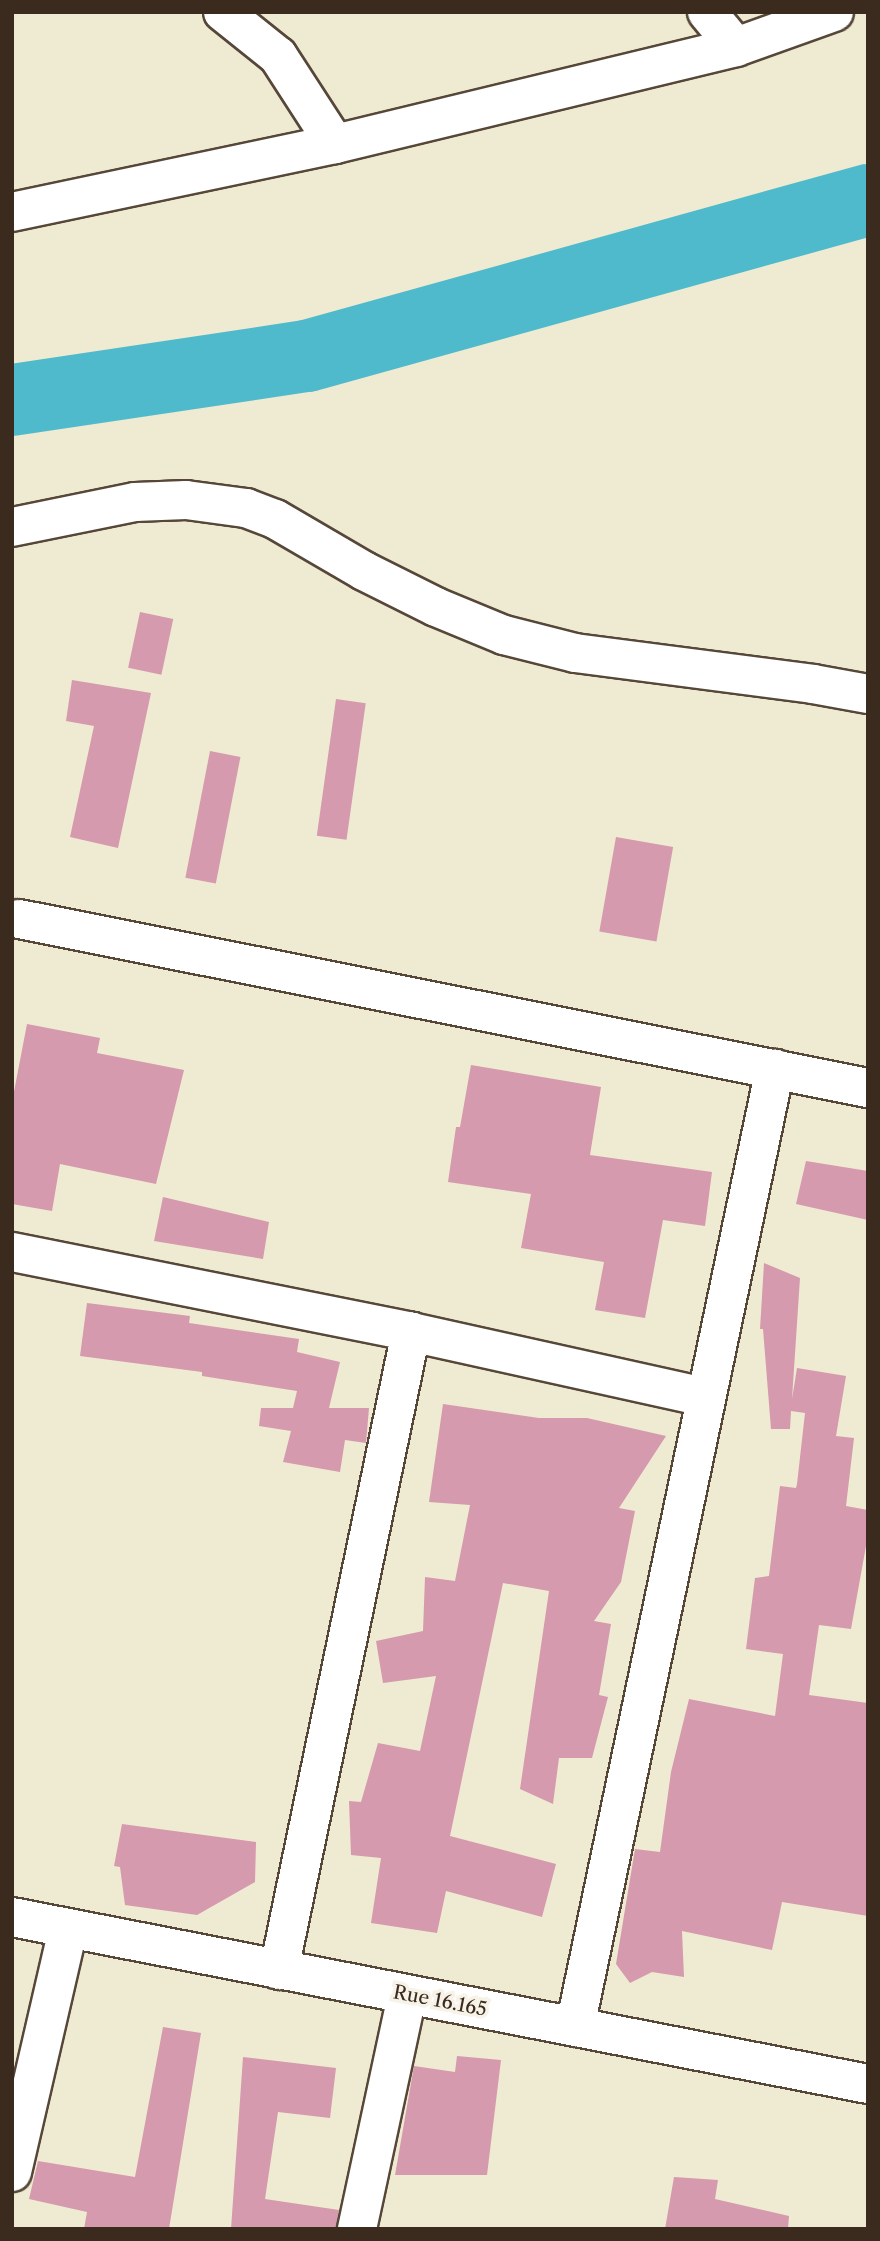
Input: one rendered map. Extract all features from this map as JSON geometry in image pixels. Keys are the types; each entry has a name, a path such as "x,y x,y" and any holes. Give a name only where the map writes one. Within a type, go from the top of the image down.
{"street":[{"path":"223,12 278,56 335,144"},
{"path":"707,12 736,47"},
{"path":"12,212 335,144 736,47 834,12"},
{"path":"12,527 135,502 186,500 246,508 275,519 364,571 424,601 504,635 575,653 813,684 868,694"},
{"path":"19,919 188,955 396,992 496,1016 868,1088"},
{"path":"575,2027 775,1069"},
{"path":"12,1252 411,1332 705,1397"},
{"path":"279,1970 411,1332"},
{"name":"Rue 16.165","path":"12,1917 868,2084"},
{"path":"12,2172 68,1930"},
{"path":"358,2229 407,1995"}],"building":[{"path":"140,612 173,619 161,675 128,668"},
{"path":"72,680 151,693 118,848 70,837 94,726 66,721"},
{"path":"336,699 366,703 347,840 317,836"},
{"path":"210,751 240,757 216,884 185,878"},
{"path":"616,837 673,847 656,942 599,932"},
{"path":"27,1024 100,1038 97,1053 184,1070 156,1184 60,1164 52,1211 12,1204 12,1102"},
{"path":"471,1065 601,1087 590,1155 712,1172 705,1226 663,1220 645,1318 595,1310 604,1262 521,1248 531,1194 448,1182 456,1127 460,1127"},
{"path":"806,1161 868,1171 868,1220 796,1204"},
{"path":"163,1197 269,1222 263,1259 154,1241"},
{"path":"764,1263 800,1278 792,1399 797,1368 846,1376 836,1436 854,1438 846,1506 868,1510 868,1535 851,1629 819,1625 809,1695 868,1703 868,1916 782,1902 772,1950 682,1931 684,1977 652,1972 630,1983 616,1964 635,1849 660,1852 671,1772 689,1699 775,1716 783,1654 746,1649 755,1578 769,1576 780,1486 796,1488 797,1484 805,1413 791,1411 790,1429 771,1429 763,1329 760,1329"},
{"path":"87,1303 190,1316 189,1323 299,1339 297,1352 340,1362 329,1408 369,1408 366,1443 345,1440 340,1472 283,1462 291,1431 259,1426 261,1408 293,1408 297,1391 202,1376 202,1372 80,1356"},
{"path":"443,1404 539,1418 587,1418 666,1436 619,1508 635,1511 621,1582 594,1621 611,1624 599,1695 608,1697 592,1758 559,1758 553,1804 520,1789 549,1591 503,1583 450,1836 556,1864 542,1917 446,1891 437,1933 371,1923 381,1858 351,1855 349,1801 361,1802 378,1743 420,1751 436,1676 383,1683 376,1641 423,1631 425,1577 455,1581 470,1505 429,1502"},
{"path":"122,1824 256,1842 255,1882 197,1915 125,1905 120,1867 114,1866"},
{"path":"163,2027 201,2033 169,2229 84,2229 87,2212 29,2199 38,2161 135,2177"},
{"path":"457,2056 501,2060 487,2175 395,2175 414,2066 455,2072"},
{"path":"243,2057 336,2068 330,2118 278,2112 265,2199 339,2210 336,2229 231,2229"},
{"path":"674,2177 718,2180 715,2199 789,2216 788,2229 665,2229"}],"waterway":[{"path":"12,400 307,356 868,200"}]}
